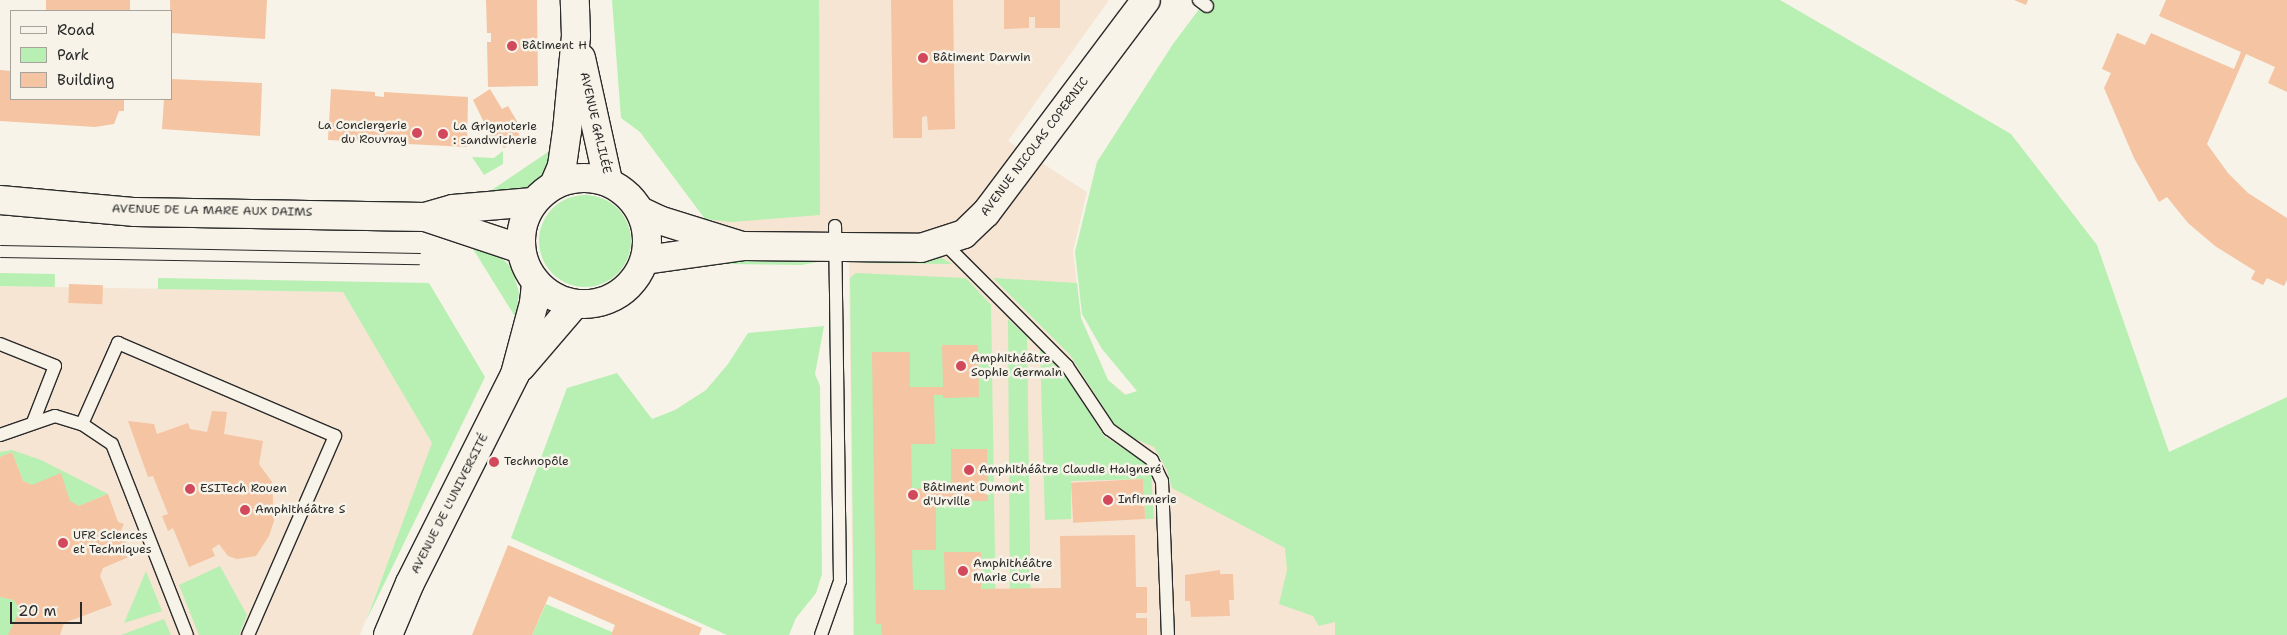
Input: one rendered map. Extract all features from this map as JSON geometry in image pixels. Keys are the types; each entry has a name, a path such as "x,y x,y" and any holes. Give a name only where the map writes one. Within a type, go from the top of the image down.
{"street":[{"name":"AVENUE GALILÉE","path":"554,185 562,166 576,36 575,0"},
{"name":"AVENUE NICOLAS COPERNIC","path":"645,260 743,246 835,237 921,248 944,243 964,234 986,213 1146,0"},
{"name":"AVENUE GALILÉE","path":"576,36 608,182"},
{"path":"580,178 608,182 632,198 640,211 646,226 645,260 636,278 623,291 606,300 575,304 548,293 536,283 526,267 521,249 523,224 533,202 554,185 580,178"},
{"name":"AVENUE DE LA MARE AUX DAIMS","path":"0,200 134,212 425,217 453,209 533,202"},
{"name":"AVENUE NICOLAS COPERNIC","path":"640,211 668,223 743,246"},
{"name":"AVENUE DE LA MARE AUX DAIMS","path":"425,217 521,249"},
{"name":"AVENUE DE L'UNIVERSITÉ","path":"516,374 536,283"},
{"name":"AVENUE DE L'UNIVERSITÉ","path":"388,635 410,584 516,374 575,304"}],"lane":[{"path":"821,635 840,582 835,237"},
{"path":"944,243 1067,366 1109,429 1152,460 1162,481 1168,635"},
{"path":"82,424 118,343 335,436 248,635"},
{"path":"0,344 55,366 33,422"},
{"path":"0,435 33,422 55,416 82,424 112,444 187,635"}],"shaded area":[{"path":"616,0 1109,0 1008,141 1087,192 1073,251 1081,318 1108,380 1433,635 853,635 849,252 711,245 716,199"},
{"path":"0,286 343,292 433,443 360,635 0,635"}],"green space":[{"path":"612,0 819,0 820,215 731,222 705,219 640,132 621,118"},
{"path":"1206,0 1780,0 2011,134 2097,245 2169,452 2287,397 2287,635 1335,635 1335,622 1319,626 1313,616 1279,604 1287,570 1285,548 1172,488 1167,470 1154,447 1131,437 1113,422 1070,355 993,278 1077,283 1081,318 1108,380 1125,395 1137,391 1102,349 1082,314 1075,252 1097,162 1173,44"},
{"path":"557,146 546,173 530,187 477,200"},
{"path":"503,151 503,164 484,175 472,157 494,158"},
{"path":"576,195 594,195 611,202 624,215 631,232 631,250 624,267 611,280 594,287 576,287 559,280 546,267 539,250 539,232 546,215 559,202"},
{"path":"468,241 495,252 511,267 519,292 516,318"},
{"path":"937,255 952,264 863,263 861,260"},
{"path":"726,259 812,259 818,262 802,265 728,264"},
{"path":"0,273 55,274 55,287 0,286"},
{"path":"856,273 966,278 991,305 996,618 909,635 854,635 850,278"},
{"path":"158,278 429,283 485,377 366,621 432,443 343,292 158,289"},
{"path":"1008,319 1027,337 1031,622 1010,622"},
{"path":"824,326 815,374 820,386 822,574 816,593 796,618 789,635 727,635 511,538 567,388 617,373 652,419 675,410 706,390 728,364 748,333"},
{"path":"1040,349 1070,381 1104,436 1144,462 1151,472 1154,519 1145,519 1143,479 1071,481 1071,519 1045,520"},
{"path":"12,450 41,460 108,494 79,506 23,481 12,452 0,457 0,452"},
{"path":"220,566 247,615 239,635 199,635 179,585"},
{"path":"146,571 162,611 124,623"},
{"path":"0,597 14,600 20,610 9,635 0,635"},
{"path":"546,604 612,632 611,635 532,635"},
{"path":"164,619 171,635 121,635"}],"building":[{"path":"46,0 130,0 130,10 46,10"},
{"path":"170,0 267,0 265,39 172,33 172,10 170,10"},
{"name":"Bâtiment H","path":"486,0 537,0 538,86 488,87 487,42 491,42 491,33 487,33"},
{"name":"Bâtiment Darwin","path":"891,0 953,0 955,129 928,130 927,116 922,117 922,138 893,138"},
{"name":"Bâtiment Darwin","path":"1004,0 1060,0 1060,28 1035,28 1035,17 1029,17 1029,28 1004,29"},
{"path":"2014,0 2028,0 2026,5"},
{"path":"2166,0 2287,0 2287,92 2268,83 2275,67 2246,54 2207,144 2228,173 2248,193 2287,218 2287,280 2284,286 2267,278 2263,285 2251,279 2255,271 2215,246 2188,223 2167,197 2159,202 2134,158 2104,88 2111,73 2102,69 2117,33 2145,45 2151,33 2234,69 2241,52 2159,16"},
{"path":"0,70 10,71 10,100 124,100 124,111 119,111 114,124 95,127 0,121"},
{"path":"172,79 262,83 260,136 162,129 164,100 172,100"},
{"path":"331,89 375,92 375,96 384,97 384,92 468,97 467,147 328,140"},
{"path":"490,89 502,109 508,106 518,123 514,125 521,138 504,148 496,136 492,139 473,100"},
{"path":"69,284 103,285 102,304 68,303"},
{"name":"Bâtiment Dumont d'Urville","path":"942,345 978,345 979,397 943,398 943,395 934,395 935,444 911,444 912,488 951,491 951,449 987,449 988,501 936,500 936,550 912,550 913,590 945,590 944,552 981,552 981,589 1061,588 1060,536 1135,535 1136,587 1147,587 1147,613 1136,613 1136,618 1147,618 1147,635 882,635 881,624 876,624 872,352 910,352 910,387 943,387"},
{"name":"ESITech Rouen","path":"212,411 227,412 224,434 263,441 259,464 272,482 274,521 269,536 256,556 237,559 228,556 219,544 212,549 215,556 189,567 173,528 168,531 162,516 168,514 153,476 148,477 128,421 154,424 157,434 188,423 190,429 207,432"},
{"name":"UFR Sciences et Techniques","path":"12,452 23,481 32,485 61,473 70,501 79,506 108,494 118,522 124,524 121,530 131,556 103,568 100,576 112,605 64,623 60,635 8,635 20,610 14,600 0,597 0,457"},
{"name":"Infirmerie","path":"1143,479 1145,519 1073,523 1071,483"},
{"path":"508,545 702,628 699,635 611,635 615,625 549,596 532,635 472,635"},
{"path":"1220,570 1220,574 1233,574 1234,600 1229,600 1230,616 1191,617 1190,601 1185,601 1185,575"}],"tram line":[{"path":"0,245 420,253"},
{"path":"0,257 419,264"}],"place":[{"name":"Bâtiment H","path":"512,46"},
{"name":"Bâtiment Darwin","path":"923,58"},
{"name":"La Conciergerie du Rouvray","path":"417,133"},
{"name":"La Grignoterie : sandwicherie","path":"443,134"},
{"name":"Amphithéâtre Sophie Germain","path":"961,366"},
{"name":"Technopôle","path":"494,462"},
{"name":"Amphithéâtre Claudie Haigneré","path":"969,470"},
{"name":"ESITech Rouen","path":"190,489"},
{"name":"Bâtiment Dumont d'Urville","path":"913,495"},
{"name":"Infirmerie","path":"1108,500"},
{"name":"Amphithéâtre S","path":"245,510"},
{"name":"UFR Sciences et Techniques","path":"63,543"},
{"name":"Amphithéâtre Marie Curie","path":"963,571"}]}
